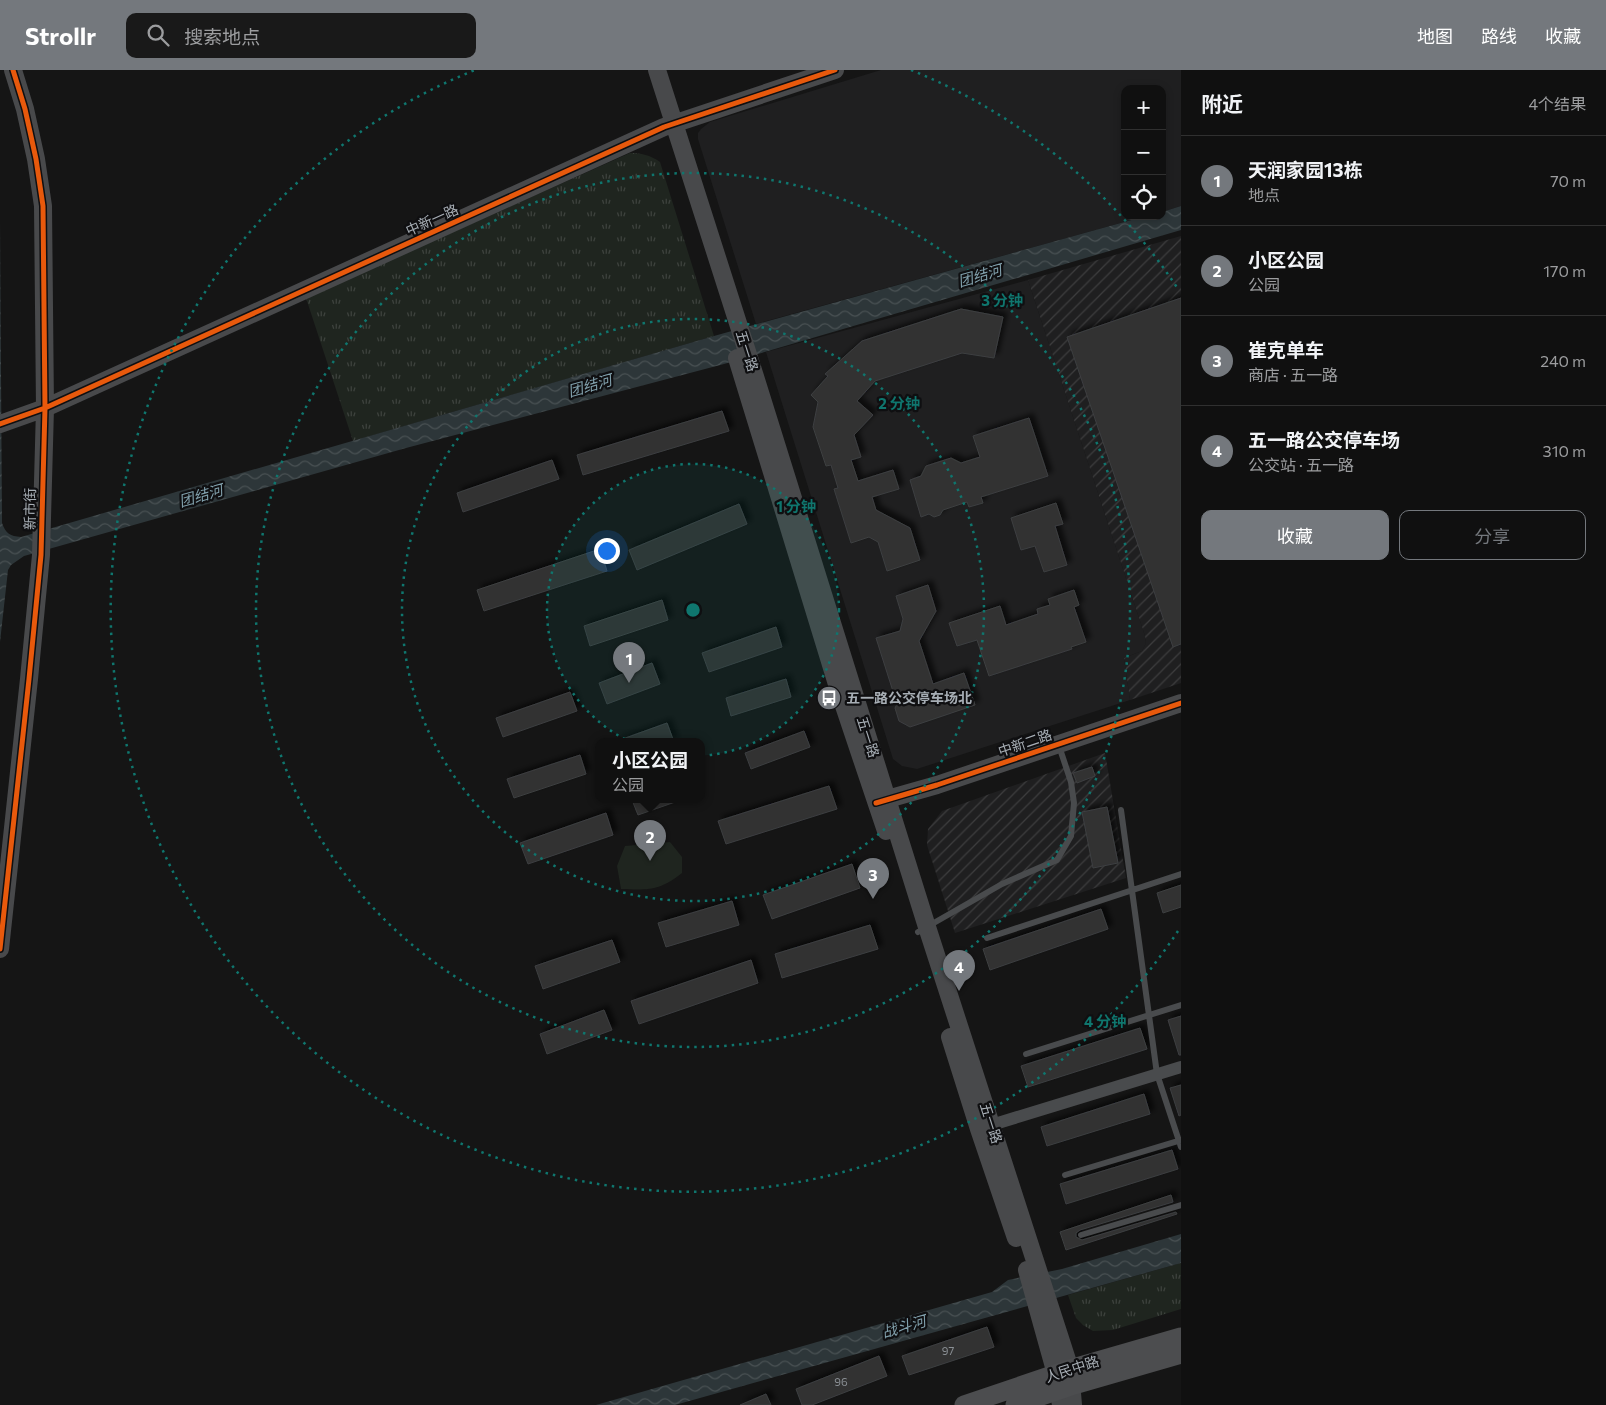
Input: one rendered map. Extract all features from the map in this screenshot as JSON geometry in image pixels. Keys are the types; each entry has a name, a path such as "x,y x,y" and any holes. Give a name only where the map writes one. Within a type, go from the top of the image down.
{"main road":[{"name":"人民中路","path":"1015,1405 1181,1337"},
{"name":"人民中路","path":"964,1405 1064,1385 1181,1354"}],"street":[{"name":"新市街","path":"0,949 41,555 44,408 43,206 36,159 25,109 13,70"},
{"name":"五一路","path":"647,70 670,125"},
{"name":"五一路","path":"658,70 670,125 882,801 930,937 1034,1272 1064,1385 1073,1405"},
{"name":"中新一路","path":"5,422 44,408 670,125 835,70"},
{"name":"中新二路","path":"882,801 937,785 1181,703"},
{"name":"五一路","path":"882,801 902,878 979,1129 1034,1272"},
{"path":"979,1129 1181,1067"}],"lane":[{"path":"918,932 1002,884 1057,860 1071,836 1074,803 1071,782 1058,744"},
{"path":"1065,1175 1180,1143 1157,1074 1121,810"},
{"path":"987,938 1181,874"},
{"path":"1026,1054 1181,1005"},
{"path":"1081,1235 1181,1205"}],"shaded area":[{"path":"881,70 1181,70 1181,206 1166,211 1166,85 1121,85 1121,220 1132,220 756,324 698,139 698,133 710,122"},
{"path":"1181,236 1181,683 1130,700 1124,658 1142,651 1146,643 1145,636 1028,280"},
{"path":"1028,280 1146,643 1142,651 1124,658 1130,700 917,769 902,766 893,759 766,352"},
{"path":"1105,753 1126,878 955,933 927,845 928,829 942,811"}],"green space":[{"path":"630,153 645,155 660,162 714,336 353,441 306,298"},
{"path":"670,842 682,857 682,873 667,883 653,888 621,889 617,866 625,846"},
{"path":"1181,1263 1181,1309 1113,1330 1093,1331 1076,1318 1068,1295"}],"water":[{"name":"团结河","path":"1181,206 1181,230 724,364 406,448 24,556 11,565 8,570 0,642 0,222 2,523 9,534 21,537 714,336 1132,220 1166,220 1166,211"},
{"name":"战斗河","path":"1181,1234 1181,1263 675,1405 596,1405 992,1292 1008,1280 1062,1269"}],"building":[{"path":"1181,298 1181,644 1173,647 1067,337"},
{"path":"961,309 1003,317 994,358 962,353 875,381 857,401 873,415 854,435 861,457 851,460 858,481 893,470 899,489 872,497 876,510 910,528 920,560 887,571 878,542 869,537 851,543 834,489 838,488 831,465 826,466 813,427 818,402 811,395 828,376 825,374 862,341"},
{"path":"722,411 729,431 583,475 577,455"},
{"path":"1029,418 1048,476 981,497 983,503 969,507 967,502 943,510 940,515 934,517 929,514 921,517 910,480 921,476 926,466 951,458 961,463 980,457 973,436"},
{"path":"552,460 559,479 463,512 457,493"},
{"path":"1056,503 1063,524 1055,526 1067,565 1044,572 1035,546 1021,550 1011,518"},
{"path":"739,504 747,524 637,570 629,550"},
{"path":"600,549 607,571 484,611 477,590"},
{"path":"928,585 936,611 919,641 933,684 964,673 975,705 910,727 899,721 895,708 897,704 876,638 900,631 903,619 896,596"},
{"path":"1074,590 1079,605 1074,607 1086,642 1071,647 1072,649 989,676 977,640 957,646 949,623 1000,606 1006,625 1038,614 1037,609 1050,605 1048,599"},
{"path":"662,600 668,620 590,646 584,626"},
{"path":"776,627 782,647 709,672 702,653"},
{"path":"652,663 660,684 607,704 599,683"},
{"path":"786,679 791,697 731,716 726,698"},
{"path":"570,692 577,711 503,737 496,718"},
{"path":"667,723 673,738 625,738"},
{"path":"804,731 810,747 751,769 745,753"},
{"path":"580,755 586,774 514,798 507,779"},
{"path":"1092,767 1095,776 1077,783 1073,773"},
{"path":"829,786 837,809 726,844 718,821"},
{"path":"633,803 672,803 638,815"},
{"path":"1107,807 1118,863 1093,868 1082,812"},
{"path":"606,813 613,835 528,864 520,843"},
{"path":"852,864 860,888 772,919 763,895"},
{"path":"1181,885 1181,907 1163,913 1157,893"},
{"path":"732,901 739,925 666,947 658,923"},
{"path":"1101,909 1108,929 990,970 983,949"},
{"path":"870,925 878,949 782,978 775,954"},
{"path":"612,940 620,962 543,989 535,966"},
{"path":"751,960 758,983 639,1024 631,1001"},
{"path":"604,1010 612,1030 547,1054 540,1034"},
{"path":"1181,1016 1181,1055 1179,1055 1168,1020"},
{"path":"1140,1028 1147,1049 1028,1087 1021,1066"},
{"path":"1181,1085 1181,1115 1179,1116 1170,1088"},
{"path":"1144,1094 1150,1114 1047,1146 1041,1127"},
{"path":"1172,1150 1178,1169 1066,1204 1060,1184"},
{"path":"1171,1195 1173,1202 1080,1230 1076,1233 1076,1237 1082,1240 1176,1212 1177,1214 1066,1250 1060,1232"},
{"path":"987,1327 994,1347 909,1375 902,1356"},
{"path":"879,1356 887,1376 812,1405 802,1405 796,1389"},
{"path":"766,1394 771,1405 740,1405"}],"cycle path":[{"path":"0,949 41,555 45,408 43,206 36,159 25,109 13,70"},
{"path":"0,424 45,408 664,127 835,70"},
{"path":"876,803 937,785 1181,703"}],"place":[{"name":"天润家园13栋","path":"629,683"},
{"name":"五一路公交停车场北","path":"829,698"},
{"name":"小区公园","path":"650,861"},
{"name":"崔克单车","path":"873,899"},
{"name":"五一路公交停车场","path":"959,991"}]}
